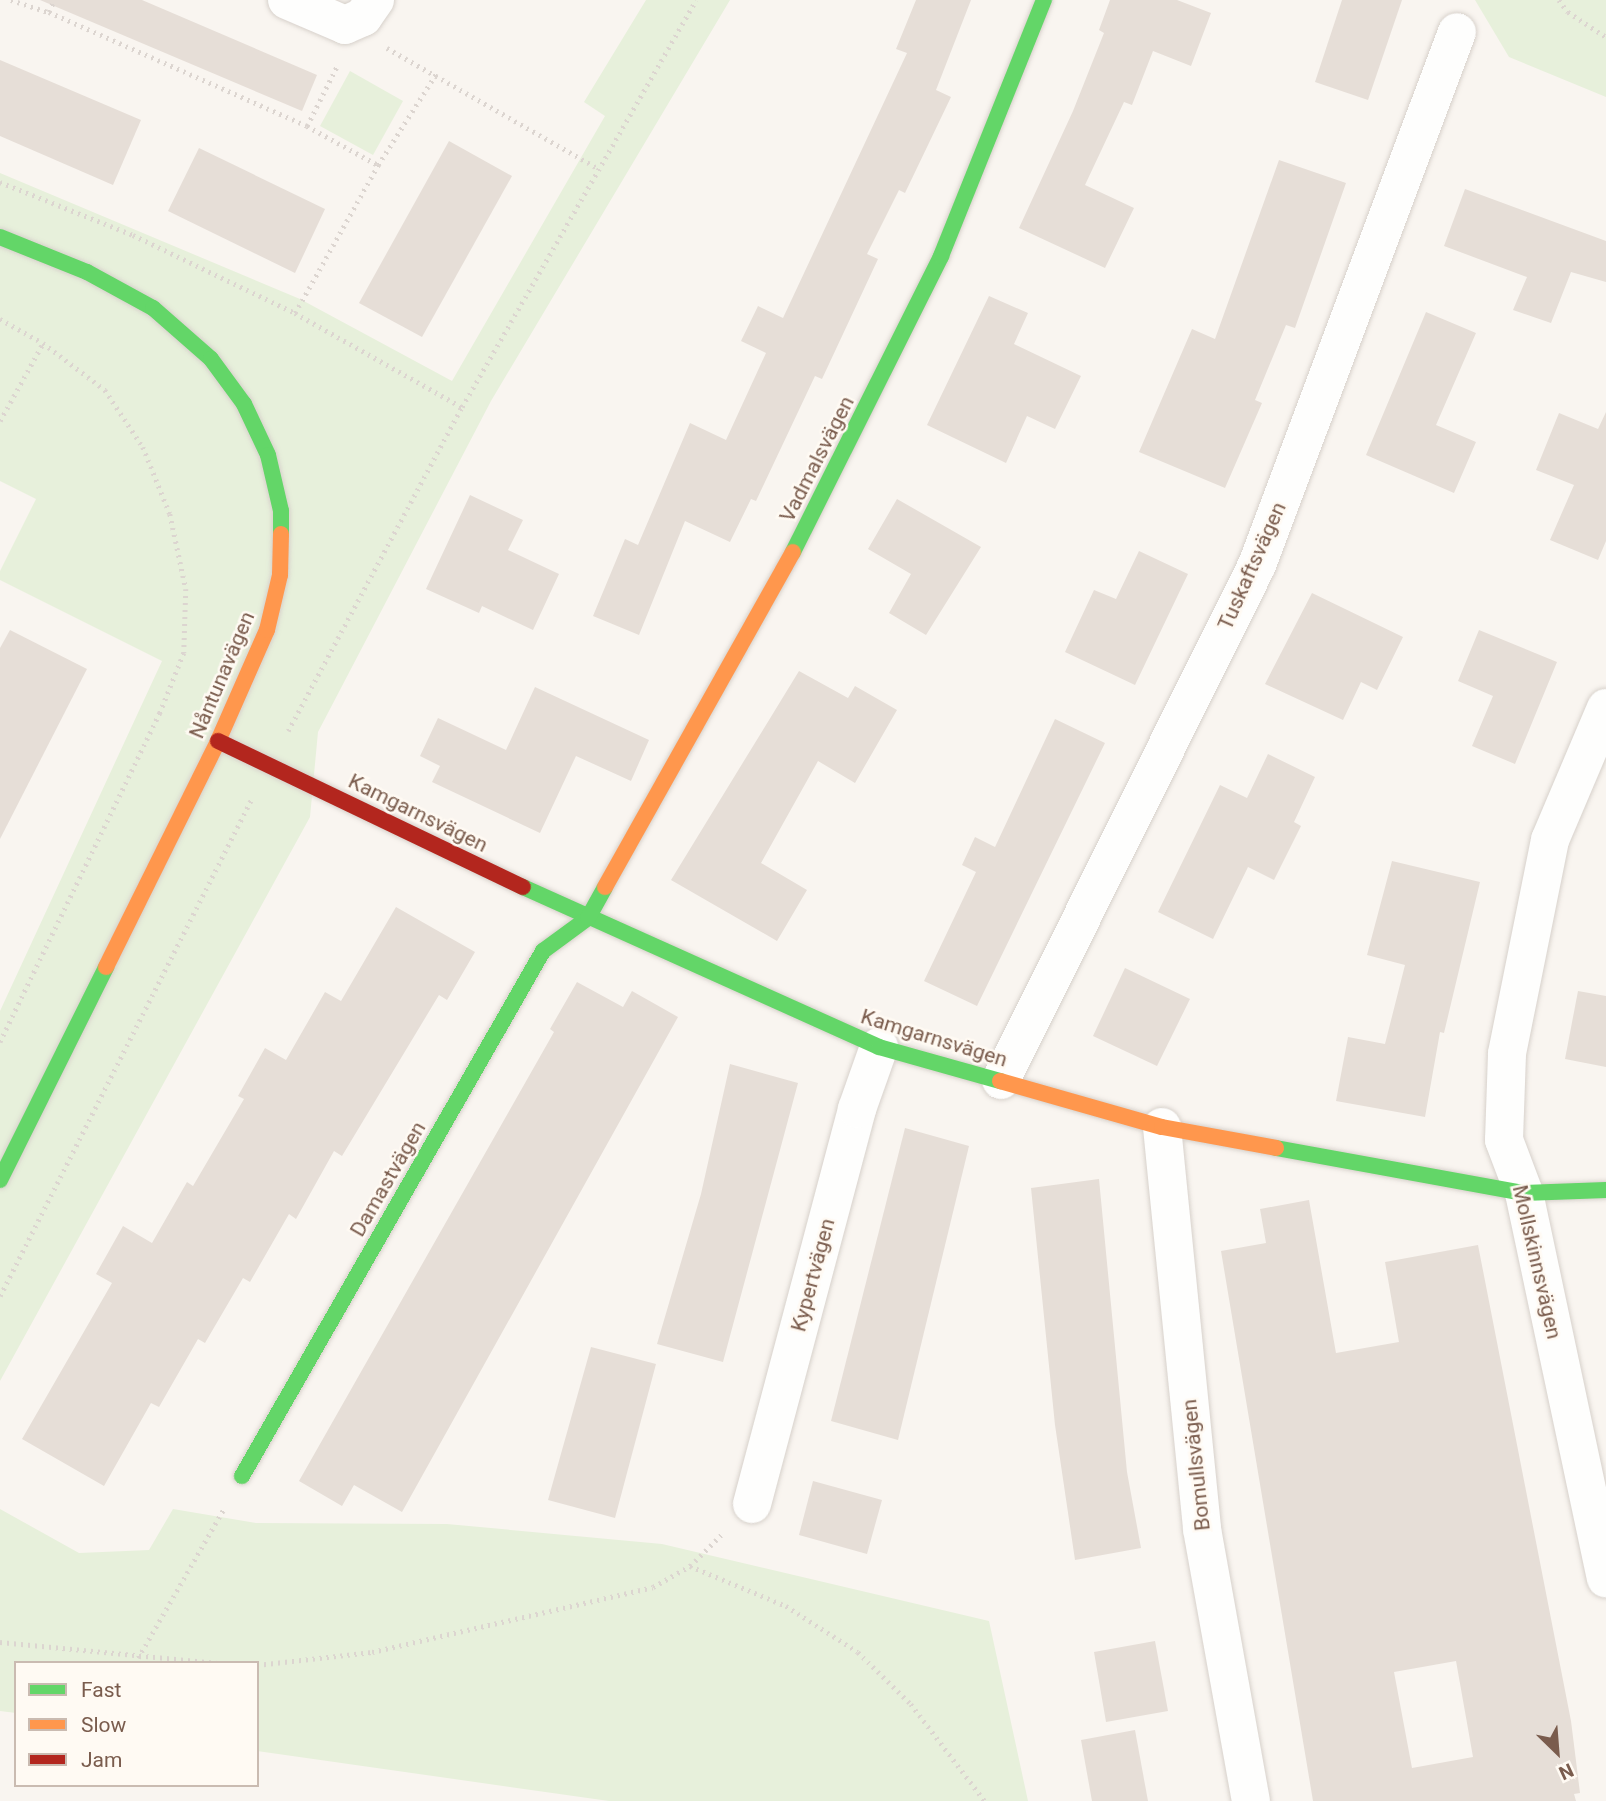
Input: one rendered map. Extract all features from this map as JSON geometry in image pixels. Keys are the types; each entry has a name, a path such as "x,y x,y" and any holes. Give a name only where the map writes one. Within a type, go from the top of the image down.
{"street":[{"path":"287,0 358,18"},
{"name":"Vadmalsvägen","path":"588,918 811,520 941,256 1044,0"},
{"name":"Tuskaftsvägen","path":"1000,1080 1257,565 1457,32"},
{"name":"Nåntunavägen","path":"0,237 87,272 153,308 211,359 244,404 268,455 281,510 280,575 267,630 218,741 9,1140 0,1180"},
{"name":"Mollskinnsvägen","path":"1606,708 1550,841 1507,1054 1504,1140 1524,1193 1606,1578"},
{"name":"Kamgarnsvägen","path":"218,741 588,918 879,1047 1162,1127 1524,1193 1606,1190"},
{"name":"Damastvägen","path":"242,1476 543,951 588,918"},
{"name":"Kypertvägen","path":"752,1504 857,1109 879,1047"},
{"name":"Bomullsvägen","path":"1162,1127 1202,1529 1251,1801"}],"path":[{"path":"11,0 49,12 307,125 377,165"},
{"path":"49,12 54,0"},
{"path":"0,1296 270,765 462,407 696,0"},
{"path":"1559,0 1568,12 1606,37"},
{"path":"307,125 358,18 436,74 599,169"},
{"path":"295,313 377,165 436,74"},
{"path":"0,182 133,235 295,313 462,407"},
{"path":"0,319 43,343 105,390 143,447 170,514 186,589 184,653 160,713 0,1042"},
{"path":"0,421 43,343"},
{"path":"138,1658 242,1476"},
{"path":"259,1665 372,1652 498,1626 653,1587 690,1566 752,1504"},
{"path":"690,1566 786,1606 858,1652 920,1714 985,1801"},
{"path":"0,1642 187,1661"}],"green space":[{"path":"646,0 730,0 491,401 318,732 310,817 0,1381 0,1011 162,661 0,580 0,571 36,499 0,481 0,173 300,299 452,381 605,116 584,102"},
{"path":"1475,0 1606,0 1606,97 1509,57"},
{"path":"350,71 403,101 373,155 320,126"},
{"path":"0,1509 79,1553 149,1550 173,1509 256,1523 447,1524 662,1544 989,1621 1028,1801 609,1801 259,1751 259,1661 14,1661 14,1713 0,1711"}],"building":[{"path":"40,0 142,0 317,75 302,111"},
{"path":"916,0 971,0 936,90 951,97 905,193 899,190 867,254 878,259 822,379 815,376 756,501 751,499 730,542 685,521 639,635 593,616 625,539 638,545 690,423 726,440 766,353 741,341 758,306 783,318 907,53 896,49"},
{"path":"1110,0 1177,0 1211,13 1191,66 1153,51 1132,105 1124,102 1085,185 1134,208 1105,268 1019,228 1073,111 1104,33 1099,30"},
{"path":"1342,0 1402,0 1368,100 1315,82"},
{"path":"0,60 141,120 113,185 0,136"},
{"path":"449,141 512,176 422,337 359,303"},
{"path":"199,148 325,209 295,273 168,211"},
{"path":"1279,160 1346,183 1295,328 1286,325 1255,400 1262,403 1225,488 1139,452 1192,329 1215,339"},
{"path":"1465,189 1606,241 1606,282 1571,272 1551,323 1513,310 1527,277 1444,246"},
{"path":"989,296 1028,313 1014,344 1081,376 1055,429 1027,416 1006,463 927,425"},
{"path":"1426,312 1476,333 1436,425 1476,442 1454,493 1366,455"},
{"path":"1606,412 1606,541 1598,560 1550,540 1574,485 1536,470 1559,413 1598,429"},
{"path":"470,495 523,520 508,550 559,574 533,630 482,606 479,613 426,589"},
{"path":"897,499 981,547 926,635 889,613 911,574 868,549"},
{"path":"1139,551 1188,574 1135,685 1065,652 1094,590 1116,599"},
{"path":"1312,593 1403,637 1377,690 1361,682 1343,720 1265,684"},
{"path":"10,630 87,669 0,839 0,648"},
{"path":"1479,630 1557,662 1515,764 1472,746 1493,696 1458,681"},
{"path":"799,671 848,698 855,686 897,710 855,783 818,761 761,863 807,890 777,941 671,880"},
{"path":"535,687 649,740 631,781 576,756 540,833 432,782 440,766 420,756 438,718 506,750"},
{"path":"1055,719 1105,743 977,1006 924,981 976,872 962,865 975,837 995,847"},
{"path":"1268,754 1315,777 1294,822 1301,826 1274,880 1248,867 1213,939 1158,912 1220,785 1247,798"},
{"path":"1392,861 1480,882 1444,1033 1440,1032 1425,1117 1336,1101 1348,1037 1385,1044 1405,965 1367,955"},
{"path":"396,907 475,952 447,1000 439,995 342,1156 334,1151 296,1219 289,1214 250,1282 243,1278 205,1343 198,1339 159,1407 151,1403 104,1486 22,1439 112,1283 96,1274 123,1226 152,1243 187,1182 193,1186 244,1099 238,1096 265,1048 286,1060 325,992 341,1001"},
{"path":"1125,968 1190,999 1157,1066 1093,1036"},
{"path":"577,982 623,1007 632,991 678,1017 402,1512 354,1485 342,1506 299,1481 554,1032 550,1029"},
{"path":"1578,991 1606,996 1606,1067 1565,1059"},
{"path":"730,1064 798,1083 723,1362 657,1344 701,1194"},
{"path":"905,1128 969,1146 898,1440 831,1421"},
{"path":"1099,1179 1127,1472 1141,1548 1075,1560 1055,1425 1031,1188"},
{"path":"1309,1200 1336,1353 1399,1342 1385,1262 1478,1245 1571,1721 1580,1793 1574,1794 1576,1801 1313,1801 1221,1251 1266,1243 1260,1209","holes":["1456,1661 1473,1757 1412,1768 1394,1672"]},
{"path":"591,1347 656,1364 615,1518 548,1500"},
{"path":"813,1481 882,1500 867,1554 799,1535"},
{"path":"1155,1641 1168,1711 1106,1722 1094,1652"},
{"path":"1135,1730 1148,1801 1092,1801 1081,1740"}],"traffic: fast":[{"path":"793,552 941,256 1044,0"},
{"path":"0,237 87,272 153,308 211,359 244,404 268,455 281,511 281,534"},
{"path":"523,887 879,1047 1000,1081"},
{"path":"242,1476 543,951 588,918 605,887"},
{"path":"0,1180 106,967"},
{"path":"1276,1148 1524,1193 1606,1190"}],"traffic: slow":[{"path":"106,967 218,741 267,630 280,575 281,534"},
{"path":"605,887 793,552"},
{"path":"1000,1081 1162,1127 1276,1148"}],"traffic: jam":[{"path":"218,741 523,887"}]}
